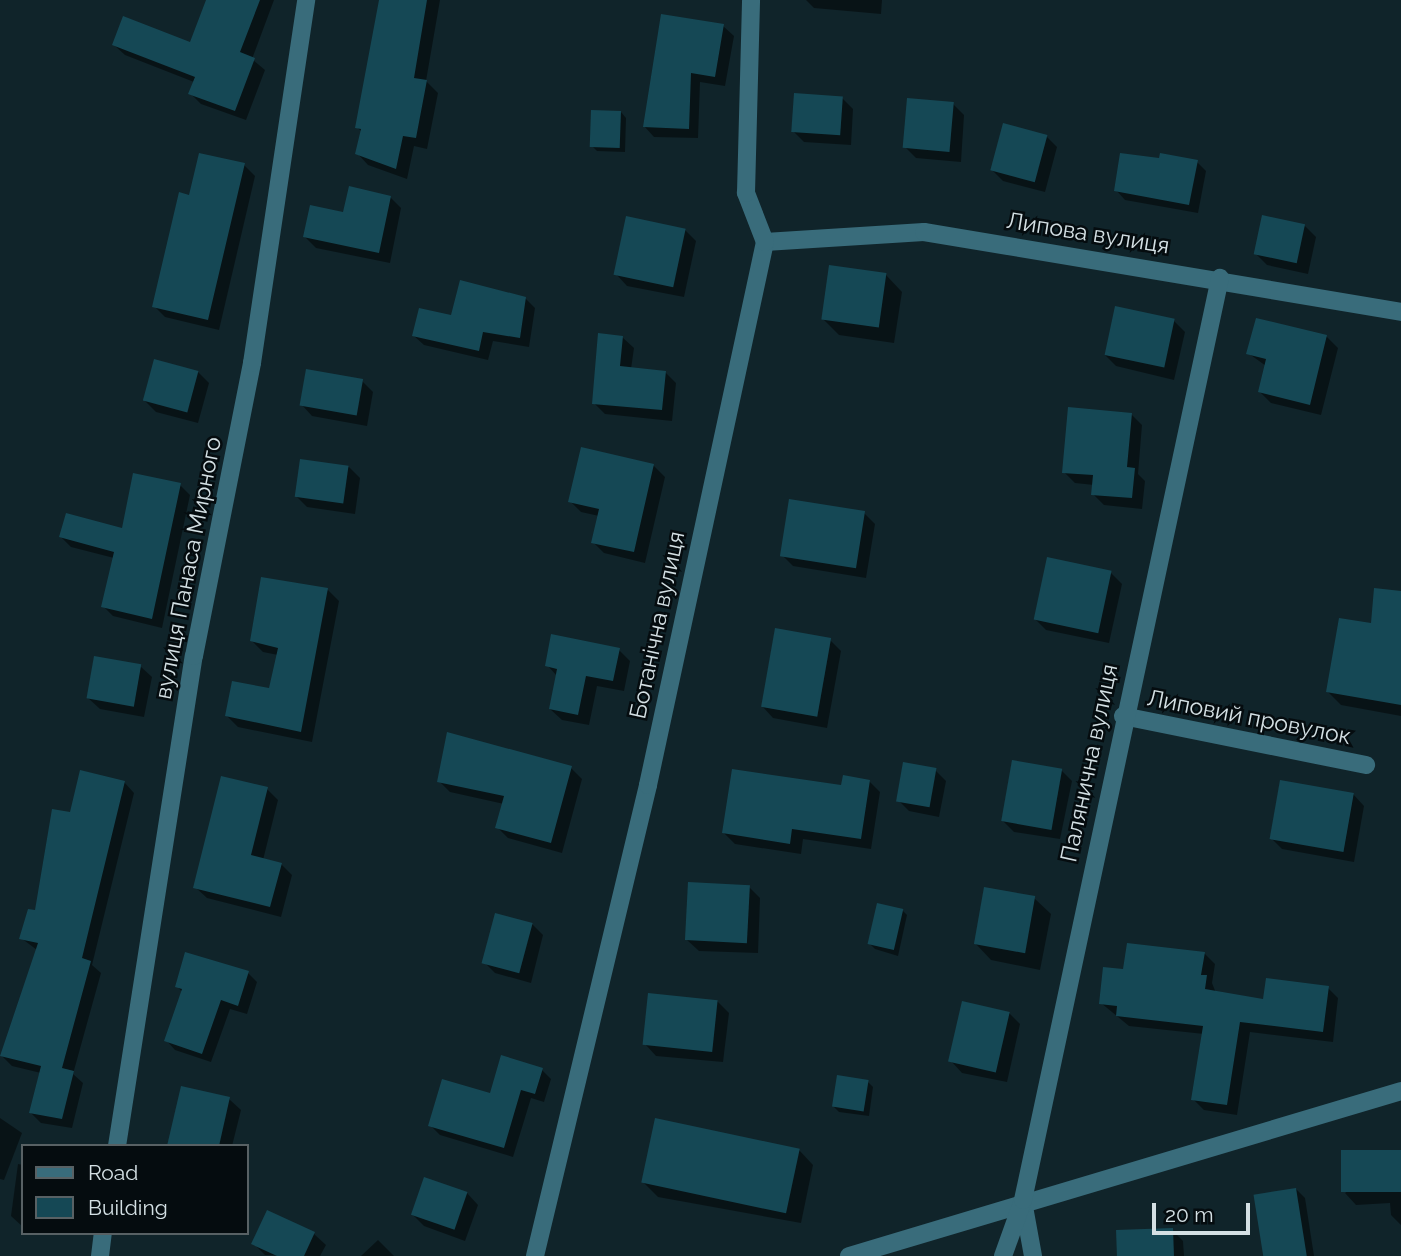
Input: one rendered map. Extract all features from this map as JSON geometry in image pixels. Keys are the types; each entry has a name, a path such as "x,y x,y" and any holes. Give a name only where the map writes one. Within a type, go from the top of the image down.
{"street":[{"name":"вулиця Панаса Мирного","path":"117,1144 194,656 252,363 306,0"},
{"path":"751,0 746,192 765,242"},
{"name":"Липова вулиця","path":"765,242 924,232 1220,278 1401,312"},
{"name":"Ботанічна вулиця","path":"535,1256 648,785 765,242"},
{"name":"Палянична вулиця","path":"1003,1256 1023,1200 1123,716 1220,278"},
{"name":"Липовий провулок","path":"1123,716 1366,765"},
{"path":"849,1256 1023,1200 1401,1091"},
{"path":"1023,1200 1033,1256"},
{"path":"100,1256 103,1235"}],"building":[{"path":"206,0 260,0 240,52 255,58 235,111 188,94 195,77 112,45 123,16 190,42"},
{"path":"379,0 427,0 414,78 427,80 416,138 403,136 396,169 355,154 361,129 355,128"},
{"path":"661,14 724,24 715,77 691,73 689,129 643,127"},
{"path":"794,93 843,96 840,135 791,132"},
{"path":"907,98 954,102 949,152 903,148"},
{"path":"591,110 621,111 620,148 590,147"},
{"path":"1003,123 1047,135 1035,182 990,170"},
{"path":"199,153 245,163 208,320 152,307 179,192 189,195"},
{"path":"1120,153 1159,158 1160,153 1198,160 1189,205 1114,191"},
{"path":"349,186 391,196 379,253 303,237 310,205 343,212"},
{"path":"1262,215 1305,224 1297,263 1254,254"},
{"path":"626,216 686,229 673,287 614,275"},
{"path":"829,265 886,273 879,328 821,319"},
{"path":"460,280 526,297 520,338 483,332 479,351 412,336 419,308 451,315"},
{"path":"1115,306 1175,319 1164,368 1105,355"},
{"path":"1256,318 1327,335 1310,405 1258,392 1266,359 1246,354"},
{"path":"598,333 623,336 620,366 666,371 662,410 592,404"},
{"path":"154,359 198,371 187,412 143,401"},
{"path":"306,369 363,379 357,416 300,405"},
{"path":"1068,407 1132,413 1127,467 1135,468 1132,498 1091,495 1093,475 1062,473"},
{"path":"581,447 654,464 634,552 591,543 599,509 568,502"},
{"path":"300,459 349,466 343,503 295,497"},
{"path":"133,473 181,483 152,619 101,607 114,552 59,537 66,513 122,528"},
{"path":"789,499 865,511 856,568 780,556"},
{"path":"1047,557 1112,571 1098,633 1034,620"},
{"path":"261,577 328,588 301,732 225,716 232,681 269,688 278,648 250,641"},
{"path":"1374,588 1401,591 1401,705 1326,692 1339,618 1371,623"},
{"path":"775,628 831,638 817,717 761,707"},
{"path":"551,634 620,648 613,681 586,676 578,715 549,709 557,669 545,666"},
{"path":"94,656 141,664 134,707 87,698"},
{"path":"447,732 572,766 551,843 495,828 504,796 437,782"},
{"path":"1012,760 1062,769 1051,830 1001,821"},
{"path":"903,762 936,768 930,807 896,801"},
{"path":"732,769 841,785 843,775 870,780 861,839 792,829 790,844 722,833"},
{"path":"80,770 125,781 82,958 91,961 62,1068 74,1071 62,1119 29,1113 41,1066 0,1056 38,943 19,939 28,909 35,910 52,809 70,812"},
{"path":"221,776 268,787 251,855 282,863 270,907 193,888"},
{"path":"1280,780 1354,793 1343,852 1270,839"},
{"path":"688,882 750,885 747,943 685,940"},
{"path":"984,887 1035,896 1025,953 974,944"},
{"path":"877,903 903,909 894,950 868,944"},
{"path":"495,913 533,923 519,973 482,963"},
{"path":"1127,943 1205,952 1201,975 1207,975 1205,989 1263,999 1266,978 1329,986 1323,1032 1240,1022 1227,1105 1191,1100 1203,1026 1116,1016 1117,1006 1099,1004 1103,967 1123,969"},
{"path":"185,952 249,971 238,1006 221,1000 202,1054 164,1041 182,989 175,987"},
{"path":"648,993 718,1000 712,1052 643,1045"},
{"path":"962,1001 1010,1012 996,1072 948,1061"},
{"path":"501,1055 543,1068 535,1094 521,1090 504,1148 428,1126 442,1079 490,1093"},
{"path":"837,1075 869,1080 864,1112 832,1107"},
{"path":"181,1086 230,1097 219,1144 167,1144"},
{"path":"655,1118 800,1149 786,1213 641,1183"},
{"path":"1341,1150 1401,1150 1401,1192 1341,1192"},
{"path":"424,1177 467,1192 454,1230 411,1215"},
{"path":"1296,1188 1307,1256 1263,1256 1254,1195"},
{"path":"267,1210 315,1232 304,1256 277,1256 251,1244"},
{"path":"1173,1228 1174,1256 1117,1256 1116,1230"}]}
